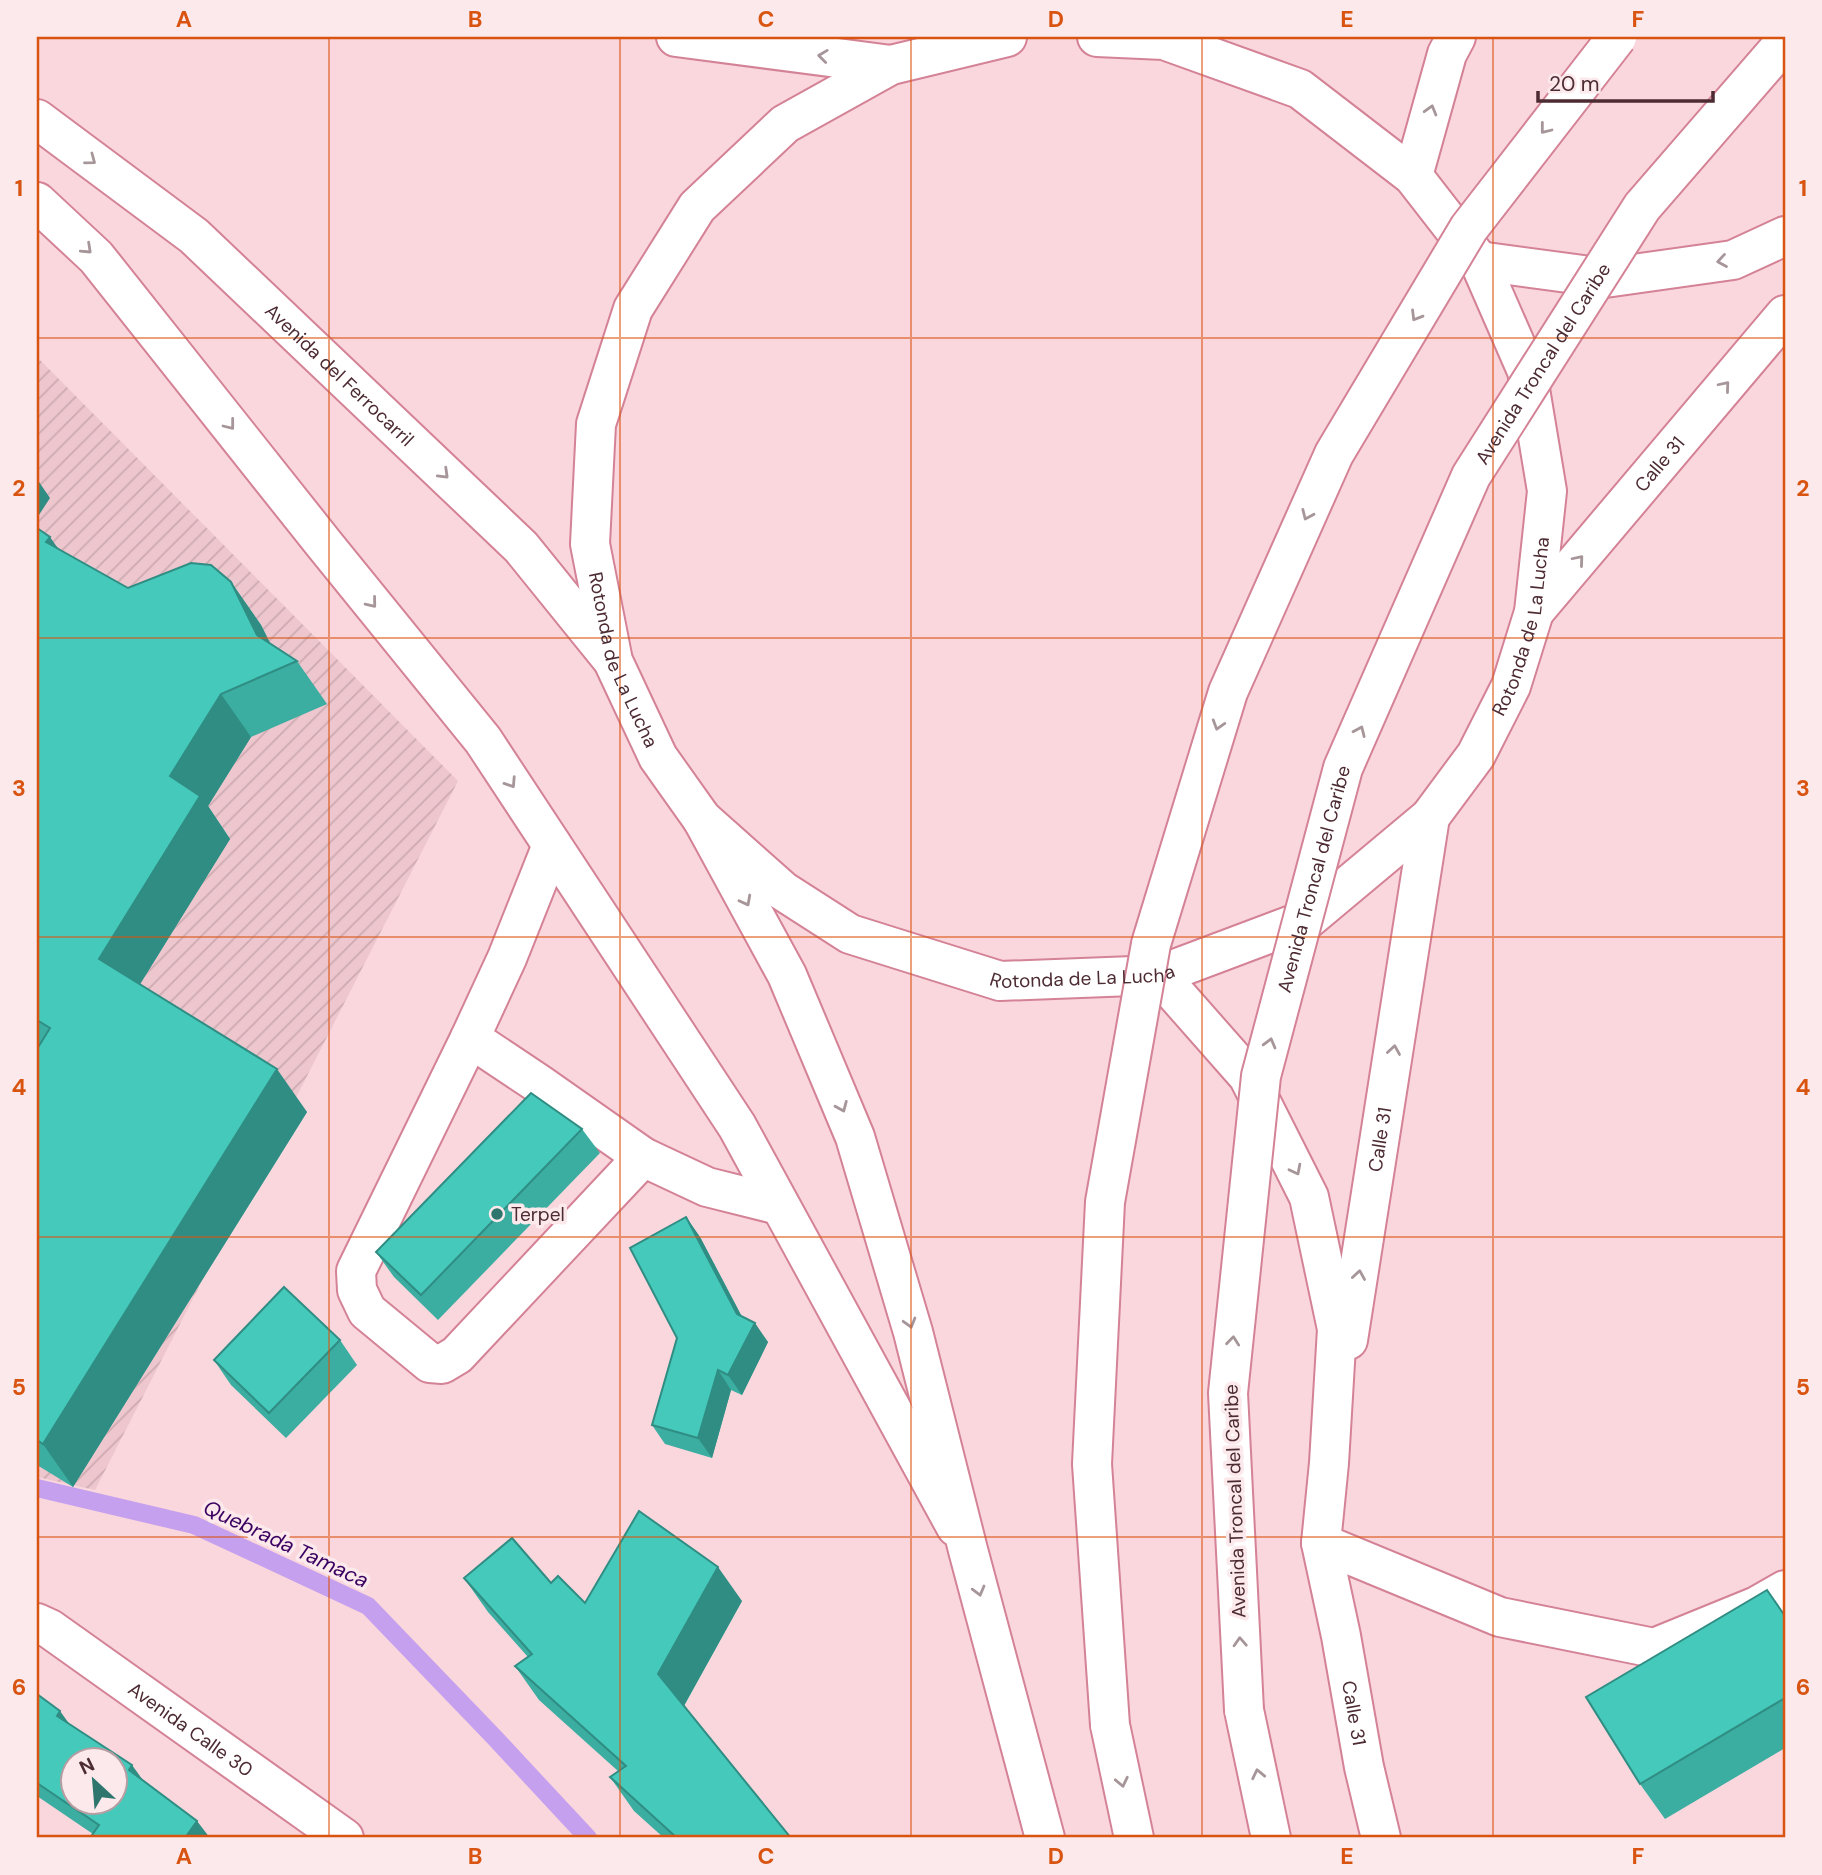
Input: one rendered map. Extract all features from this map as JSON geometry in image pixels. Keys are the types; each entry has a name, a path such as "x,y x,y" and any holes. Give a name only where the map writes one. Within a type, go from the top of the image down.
{"main road":[{"path":"676,37 891,65"},
{"name":"Rotonda de La Lucha","path":"1007,37 891,65 785,124 697,207 633,309 596,424 590,544 613,661 658,757 702,819 783,891 850,934 1000,981 1159,975 1308,919 1430,817 1476,755 1511,685 1534,612 1547,491 1528,371 1479,261 1413,176 1300,89 1164,40 1097,37"},
{"path":"1413,176 1447,54 1456,37"},
{"path":"1134,1838 1110,1725 1092,1464 1105,1202 1151,944 1228,692 1334,454 1469,228 1617,37"},
{"name":"Avenida Troncal del Caribe","path":"1272,1838 1244,1710 1228,1393 1261,1076 1343,768 1471,476 1642,207 1785,42"},
{"name":"Avenida del Ferrocarril","path":"37,119 194,236 521,547 613,661"},
{"path":"37,202 96,257 483,740 737,1126 968,1550"},
{"path":"1479,261 1605,278 1733,260 1785,236"},
{"name":"Calle 31","path":"1534,612 1785,315"},
{"name":"Calle 31","path":"1329,1463 1430,817"},
{"path":"702,819 787,975 855,1137 913,1332 1045,1838"},
{"path":"552,845 507,958 356,1271 357,1290 367,1311 429,1363 442,1364 457,1355 643,1157"},
{"name":"Calle 31","path":"1159,975 1248,1076 1309,1196 1337,1329 1321,1543 1341,1636 1364,1768 1381,1838"},
{"path":"470,1038 643,1157 707,1188 779,1205"},
{"path":"1321,1543 1500,1617 1654,1648 1757,1606 1785,1590"},
{"name":"Avenida Calle 30","path":"41,1632 344,1838"}],"shaded area":[{"path":"37,357 458,781 95,1490 37,1477"}],"building":[{"path":"37,528 50,537 46,542 128,588 191,563 211,565 231,582 257,635 297,661 221,694 170,776 200,796 99,959 277,1069 43,1444 37,1440 37,1049 50,1028 37,1020"},
{"path":"531,1093 582,1129 421,1295 376,1252"},
{"path":"686,1217 737,1314 755,1323 728,1375 718,1370 698,1438 652,1425 677,1338 630,1248"},
{"path":"284,1287 340,1340 269,1413 214,1360"},
{"path":"639,1511 718,1567 658,1674 791,1838 677,1838 610,1777 626,1766 515,1666 532,1654 464,1578 512,1538 551,1583 558,1576 585,1603"},
{"path":"1767,1590 1785,1616 1785,1698 1640,1784 1586,1697"},
{"path":"37,1694 60,1711 57,1716 101,1745 60,1745 60,1799 37,1783"},
{"path":"130,1771 197,1821 185,1838 90,1838 99,1825 84,1815 130,1815"}],"waterway":[{"name":"Quebrada Tamaca","path":"37,1488 194,1525 368,1606 588,1838"}],"place":[{"name":"Terpel","path":"497,1214"}]}
